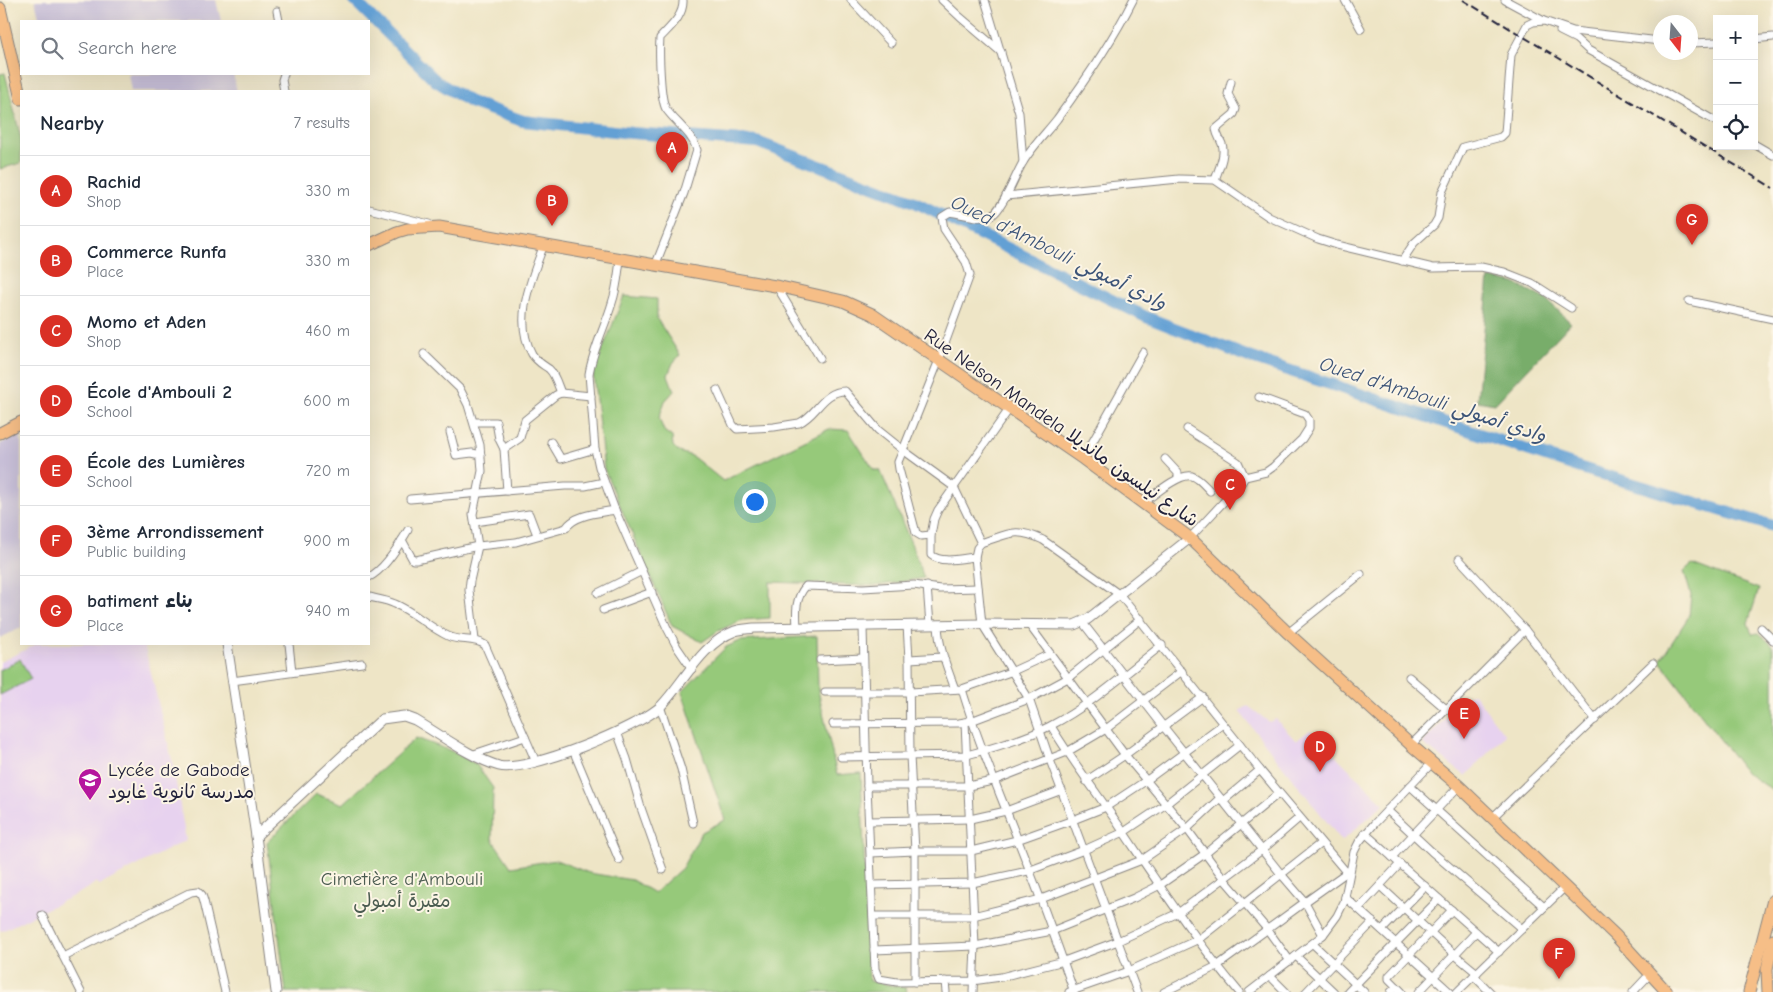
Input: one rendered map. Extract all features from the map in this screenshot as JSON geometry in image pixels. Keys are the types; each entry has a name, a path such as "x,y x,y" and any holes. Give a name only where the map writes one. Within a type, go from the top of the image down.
{"main road":[{"path":"0,8 20,95"},
{"name":"Rue Nelson Mandela شارع نيلسون مانديلا","path":"370,245 407,229 439,227 543,247 777,287 843,301 872,314 1083,459 1190,538 1288,633 1459,786 1615,935 1667,992"},
{"path":"0,433 20,423"},
{"path":"1749,992 1773,900"},
{"path":"1768,992 1767,968 1773,940"}],"street":[{"path":"655,266 684,193 697,150 693,141 667,110 663,99 660,38 677,19 684,6 683,0"},
{"path":"851,0 891,42"},
{"path":"942,0 1002,52"},
{"path":"985,0 1019,113 1023,162"},
{"path":"931,534 920,536 916,533 898,462 939,360 970,274 966,262 944,228 942,217 950,212 983,218 990,217 994,213 1006,196 1023,162 1058,118 1102,55 1133,0"},
{"path":"1345,0 1361,29"},
{"path":"1506,0 1576,39 1588,50 1713,120"},
{"path":"277,10 279,20"},
{"path":"1402,261 1414,243 1434,225 1438,218 1442,192 1463,148 1506,133 1511,55 1527,25 1533,22 1544,21 1573,31 1653,40"},
{"path":"1758,38 1773,36"},
{"path":"1698,43 1713,42"},
{"path":"284,75 282,80 284,90"},
{"path":"1216,180 1223,152 1216,129 1234,114 1236,109 1228,94 1231,82"},
{"path":"1758,146 1773,155"},
{"path":"1006,196 1179,179 1216,180 1269,217 1318,239 1433,268 1481,267 1504,272 1532,283 1571,308"},
{"path":"370,209 439,227"},
{"path":"543,247 528,287 524,315 525,332 533,355 552,374 561,393"},
{"path":"620,260 612,304 591,363 589,374 595,449 604,482 642,572 667,628 692,669"},
{"path":"777,287 820,358"},
{"path":"1690,301 1773,319"},
{"path":"1083,459 1143,352"},
{"path":"424,354 460,389 474,422 481,455 482,471 473,514 478,546 469,590 474,640"},
{"path":"717,390 733,425 737,429 774,427 799,423 805,420 830,395 845,390 878,430 954,487 981,542"},
{"path":"504,449 520,438 525,420 538,408 561,393 591,396"},
{"path":"256,836 382,719 404,716 415,720 490,763 510,767 536,762 573,750 617,732 651,714 660,706 713,643 737,631 754,628 982,624 1030,626 1083,623 1190,538 1245,477 1266,472 1302,439 1309,428 1309,420 1305,414 1259,397"},
{"path":"975,557 943,560 936,559 931,555 931,534 934,519 938,510 1010,408"},
{"path":"474,422 496,422 499,439 504,449 507,491"},
{"path":"1187,429 1238,462 1245,477"},
{"path":"450,432 456,455 472,453 481,455"},
{"path":"551,442 561,458 595,449"},
{"path":"1165,459 1178,473 1178,477"},
{"path":"1143,503 1178,477 1192,476 1203,483 1210,491"},
{"path":"410,499 478,492 585,486 604,482"},
{"path":"402,540 413,560 478,546 516,542 566,528 576,519 615,510"},
{"path":"475,522 529,514 537,535"},
{"path":"370,575 378,571 408,530"},
{"path":"1137,992 1029,699 982,624 975,557 981,542 1014,532 1029,534 1043,540 1120,595 1299,818 1349,871"},
{"path":"1459,559 1525,630 1595,720"},
{"path":"598,593 642,572"},
{"path":"1288,633 1361,574"},
{"path":"797,628 796,607 801,592 806,586 863,588 899,585 927,586 940,589 978,588"},
{"path":"927,586 934,625 943,657 958,689 968,722 983,750 993,781 1041,899 1064,961 1072,992 1129,971 1199,939 1321,843"},
{"path":"603,610 652,592"},
{"path":"370,597 394,604 449,637 474,640 485,645 536,762"},
{"path":"833,724 968,722 1029,699 1068,678 1141,619"},
{"path":"1083,623 1163,726 1305,902 1323,935"},
{"path":"907,625 912,819 915,851 915,982"},
{"path":"1030,626 1125,755 1187,829 1224,879 1267,929 1290,962"},
{"path":"863,627 867,786 875,969 878,979 915,982 972,981 1001,977 1064,961 1118,941 1178,913 1262,850 1299,818"},
{"path":"1761,628 1773,640"},
{"path":"1411,745 1525,630"},
{"path":"227,645 256,836 276,992"},
{"path":"289,645 292,672"},
{"path":"842,756 967,755 1041,730 1087,704 1162,645"},
{"path":"825,692 910,692 958,689 1013,671 1050,654"},
{"path":"909,659 943,657"},
{"path":"820,660 863,658"},
{"path":"232,681 362,663"},
{"path":"1492,818 1653,663"},
{"path":"867,786 968,786 993,781 1067,752 1106,729 1182,671"},
{"path":"1409,677 1446,709"},
{"path":"1086,781 1125,755 1203,697"},
{"path":"660,706 681,769 693,823"},
{"path":"968,722 967,755 975,946 973,992"},
{"path":"871,853 971,851 1016,840 1073,820 1106,807 1147,780 1223,724"},
{"path":"1050,726 1178,913 1237,991"},
{"path":"617,732 663,870"},
{"path":"474,754 525,737"},
{"path":"872,885 972,883 1028,870 1084,850 1124,832 1166,804 1240,745"},
{"path":"573,750 619,860"},
{"path":"1249,992 1323,935 1337,916 1345,897 1354,852 1366,833 1432,763"},
{"path":"873,916 973,916 1041,899 1095,879 1142,860 1187,829 1260,770"},
{"path":"1410,786 1544,907"},
{"path":"1392,857 1459,786"},
{"path":"869,820 970,819 1006,811 1062,790"},
{"path":"874,950 975,946 1052,931 1134,898 1160,885 1206,853 1279,793"},
{"path":"1387,810 1522,929"},
{"path":"1366,833 1498,952"},
{"path":"1359,908 1400,864"},
{"path":"1164,992 1218,966 1349,871"},
{"path":"1380,886 1454,954 1490,992"},
{"path":"1382,930 1425,886"},
{"path":"1457,992 1565,887"},
{"path":"63,956 191,892 198,891 204,901 225,992"},
{"path":"1345,897 1396,942 1432,978 1450,992"},
{"path":"1348,992 1439,899"},
{"path":"1397,990 1389,976 1452,910"},
{"path":"42,915 81,992"},
{"path":"1306,992 1373,922"},
{"path":"1419,992 1476,932"},
{"path":"1312,944 1334,962 1364,992"},
{"path":"1296,956 1334,992"},
{"path":"1633,992 1651,973"},
{"path":"1270,976 1286,992"},
{"path":"945,981 946,992"}],"shaded area":[{"path":"35,0 216,0 221,20 40,20"},
{"path":"128,75 233,75 237,90 131,90"},
{"path":"20,434 20,628 0,638 0,444"},
{"name":"Lycée de Gabode مدرسة ثانوية غابود","path":"35,645 144,645 172,760 186,840 100,885 96,882 87,889 2,931 0,930 0,662"},
{"path":"1474,694 1505,735 1466,776 1422,743 1468,695"},
{"path":"1248,706 1269,722 1276,719 1296,741 1310,730 1384,804 1342,841 1239,711"}],"green space":[{"path":"5,73 20,135 20,163 0,169 0,74"},
{"path":"1489,278 1514,283 1546,299 1571,323 1495,404 1477,401"},
{"path":"624,296 657,299 657,319 680,355 673,363 668,375 674,391 665,401 659,418 664,431 672,437 673,446 679,452 692,456 723,481 829,429 848,430 874,470 880,470 924,578 875,586 770,582 770,618 742,620 718,631 702,642 672,626 604,469 593,373"},
{"path":"1692,564 1759,589 1748,623 1752,634 1759,633 1773,646 1773,790 1746,773 1660,661 1689,616 1691,595 1684,571"},
{"name":"Cimetière d'Ambouli مقبرة أمبولي","path":"817,636 818,690 837,775 861,773 869,981 906,988 907,992 286,992 267,842 316,794 343,804 416,738 449,750 476,764 493,788 492,839 511,867 556,860 589,873 632,880 654,893 682,868 702,832 725,820 682,692 726,647 740,641"},
{"path":"20,659 31,679 0,695 0,670"}],"waterway":[{"name":"Oued d'Ambouli وادي أمبولي","path":"354,0 436,81 470,102 523,121 632,133 757,142 915,202 1146,317 1249,357 1581,468 1773,526"}],"railway":[{"path":"1463,0 1773,188"}],"place":[{"name":"Rachid","path":"672,173"},
{"name":"Commerce Runfa","path":"552,226"},
{"name":"batiment بناء","path":"1692,245"},
{"name":"Momo et Aden","path":"1230,510"},
{"name":"École des Lumières","path":"1464,739"},
{"name":"École d'Ambouli 2","path":"1320,772"},
{"name":"Lycée de Gabode مدرسة ثانوية غابود","path":"90,801"},
{"name":"3ème Arrondissement","path":"1559,979"}]}
